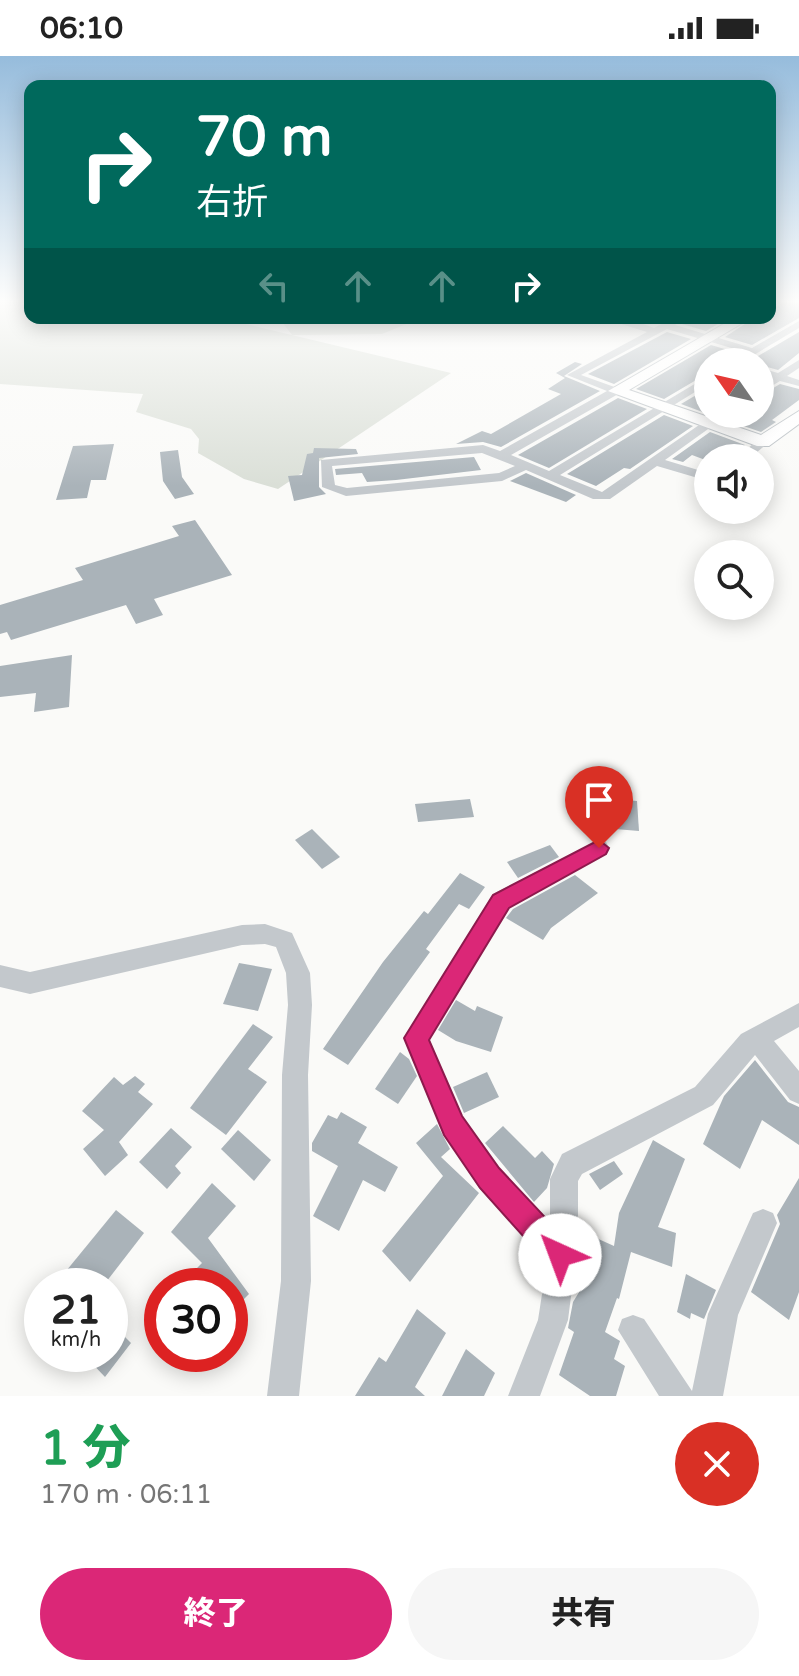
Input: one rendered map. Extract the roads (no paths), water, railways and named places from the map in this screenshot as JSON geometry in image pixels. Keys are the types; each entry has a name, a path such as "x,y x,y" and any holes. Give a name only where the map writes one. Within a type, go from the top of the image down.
{"street":[{"path":"598,362 572,375 663,408 694,414"},
{"path":"501,455 667,362"},
{"path":"774,380 799,363"},
{"path":"774,375 799,383"},
{"path":"550,476 694,388"},
{"path":"760,444 799,416"},
{"path":"524,466 502,477 346,492 329,487 325,463 483,449 598,496 605,496 703,428"},
{"path":"734,428 763,442"},
{"path":"655,461 694,473"},
{"path":"560,1255 489,1178 453,1125 416,1038 501,901 599,848"},
{"path":"0,976 30,983 242,935 265,934 284,940 299,962 295,1074 299,1177 295,1284 282,1376 283,1396"},
{"path":"524,1396 553,1320 564,1242 564,1179 572,1164 704,1096 756,1038 799,1014"},
{"path":"756,1038 791,1085 799,1091"},
{"path":"707,1396 723,1314 763,1223"},
{"path":"633,1330 678,1396"}]}
